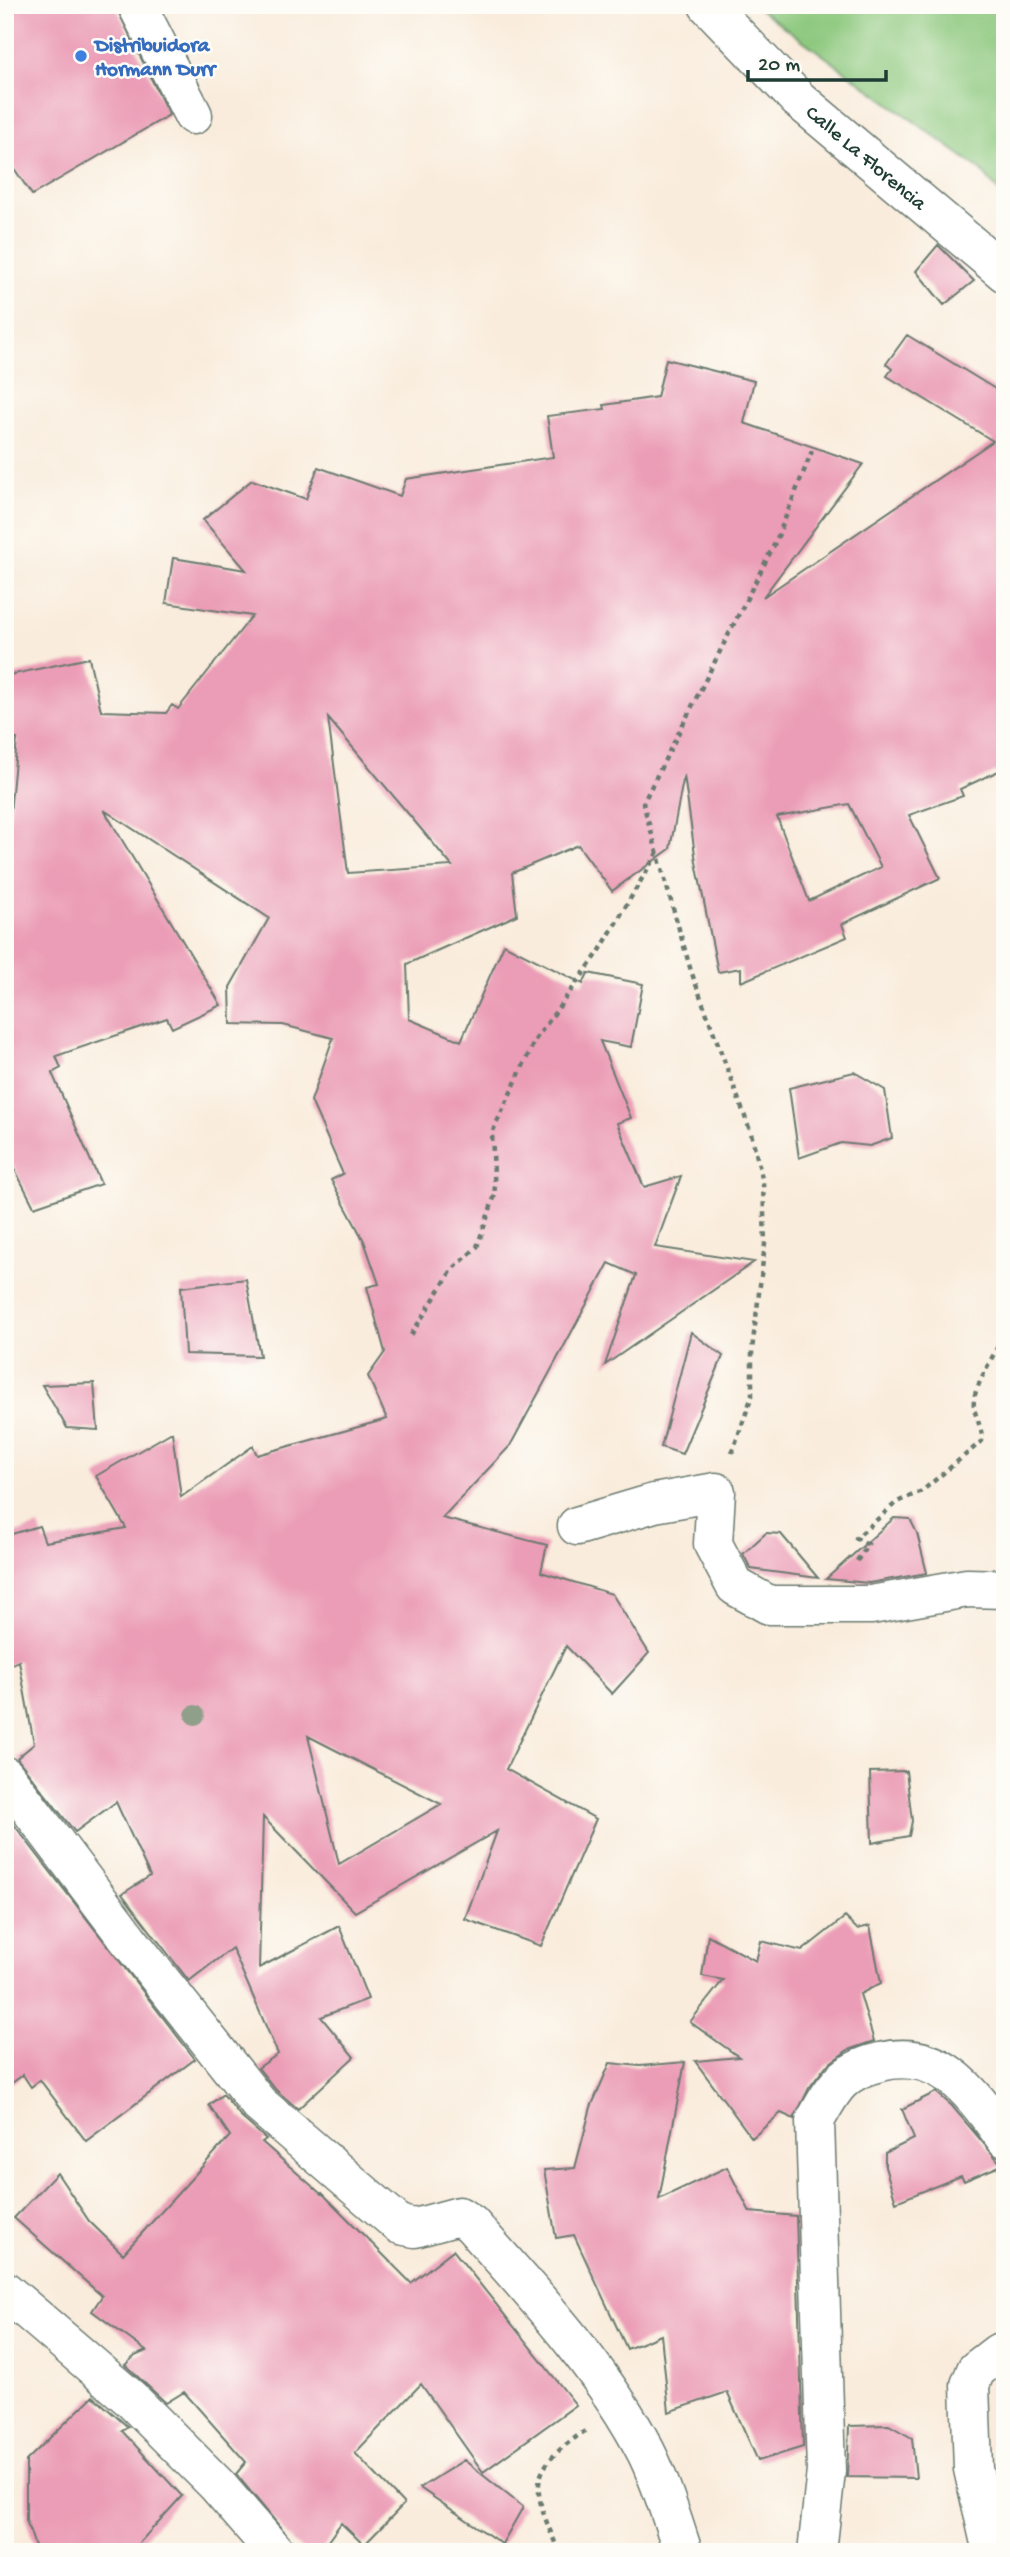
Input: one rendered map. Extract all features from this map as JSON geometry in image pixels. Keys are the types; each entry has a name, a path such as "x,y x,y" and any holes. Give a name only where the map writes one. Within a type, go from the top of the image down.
{"street":[{"path":"137,5 193,115"},
{"name":"Calle La Florencia","path":"708,5 798,99 1005,274"},
{"path":"577,1526 654,1503 698,1498 716,1492 713,1544 735,1586 769,1605 870,1605 967,1588 1005,1589"},
{"path":"5,1776 128,1939 259,2104 400,2225 415,2228 459,2216 471,2224 593,2368 646,2452 683,2552"},
{"path":"817,2552 826,2471 815,2121 835,2086 858,2067 917,2058 943,2069 976,2098 1005,2138"},
{"path":"5,2291 131,2399 217,2485 275,2552"},
{"path":"992,2552 973,2469 970,2385 976,2370 986,2359 998,2353 1005,2356"}],"path":[{"path":"716,1492 752,1396 752,1350 765,1244 763,1182 751,1133 691,971 643,803 776,541 812,452"},
{"path":"411,1335 452,1270 477,1247 495,1195 492,1133 536,1040 599,952 657,852"},
{"path":"830,1604 868,1544 856,1538 897,1502 922,1491 982,1441 983,1431 974,1417 976,1409 973,1400 1005,1332"},
{"path":"559,2552 538,2496 538,2473 562,2446 618,2409"}],"green space":[{"path":"754,5 1005,5 1005,199 981,170"}],"building":[{"name":"Distribuidora Hormann Durr","path":"5,5 115,5 169,115 32,195 5,155"},
{"path":"938,245 974,281 944,305 916,271"},
{"path":"907,335 1005,395 1005,768 960,789 963,796 909,815 940,878 842,924 847,937 741,982 741,968 718,972 696,862 684,775 670,849 612,891 578,845 512,873 517,915 407,964 409,1019 461,1041 504,944 583,984 588,973 643,984 631,1047 600,1041 631,1118 617,1123 644,1187 681,1176 655,1247 754,1262 605,1365 636,1275 609,1263 510,1446 442,1518 547,1545 541,1572 612,1594 649,1653 612,1694 566,1646 506,1769 596,1819 541,1946 465,1919 497,1831 355,1912 263,1817 259,1968 339,1926 368,1999 321,2017 354,2057 298,2109 275,2089 258,2068 278,2054 232,1948 189,1981 122,1894 150,1876 116,1802 75,1832 17,1758 34,1744 19,1661 5,1667 5,1536 39,1526 45,1542 126,1528 96,1476 172,1432 181,1497 253,1446 257,1455 387,1419 368,1376 385,1352 367,1287 379,1284 364,1241 331,1180 343,1174 311,1101 333,1038 283,1025 231,1024 230,987 269,918 104,810 221,1005 172,1028 167,1018 56,1056 61,1068 52,1073 101,1184 34,1207 5,1150 5,866 17,739 5,739 5,676 89,658 101,711 166,713 172,705 178,709 252,616 166,603 173,558 246,570 203,520 252,480 306,499 318,467 400,496 406,479 553,457 547,416 605,409 604,405 657,397 666,359 754,381 744,423 863,464 763,597 993,441 887,376 892,369 886,364","holes":["328,718 452,866 348,873","849,804 881,867 809,901 777,817","308,1736 441,1804 339,1864"]},
{"path":"854,1072 885,1090 892,1138 870,1146 841,1143 799,1158 789,1088"},
{"path":"246,1279 260,1356 185,1354 181,1287"},
{"path":"691,1332 723,1356 682,1454 661,1447"},
{"path":"94,1383 98,1430 67,1428 42,1385"},
{"path":"894,1518 910,1519 917,1533 927,1573 869,1583 826,1579"},
{"path":"766,1533 781,1534 818,1578 751,1569 743,1554"},
{"path":"906,1771 912,1821 909,1836 872,1843 870,1772"},
{"path":"5,1813 195,2059 86,2141 40,2080 31,2087 23,2075 5,2088"},
{"path":"845,1917 857,1929 870,1926 881,1983 860,1994 874,2041 848,2050 826,2066 809,2088 794,2119 781,2113 752,2138 695,2061 739,2057 690,2022 723,1980 702,1976 708,1935 756,1961 761,1941 802,1951"},
{"path":"685,2062 659,2199 727,2167 750,2212 796,2216 803,2447 758,2461 727,2392 669,2412 661,2335 627,2349 574,2235 556,2238 544,2170 575,2168 591,2107 610,2063 640,2066"},
{"path":"936,2092 952,2106 1002,2165 964,2181 961,2176 896,2202 885,2167 885,2153 914,2139 902,2109"},
{"path":"223,2094 242,2118 266,2139 262,2142 322,2193 411,2283 453,2250 576,2405 483,2472 421,2384 355,2453 404,2504 364,2545 341,2523 320,2552 306,2552 295,2545 236,2474 246,2462 184,2392 166,2403 125,2365 146,2351 92,2311 102,2296 14,2218 57,2173 89,2221 123,2254 230,2136 209,2105"},
{"path":"93,2396 128,2427 122,2431 182,2496 131,2552 37,2552 26,2520 26,2461"},
{"path":"889,2425 912,2438 916,2478 847,2477 849,2426"},
{"path":"464,2460 523,2507 502,2544 420,2488"}],"place":[{"name":"Distribuidora Hormann Durr","path":"81,56"}]}
